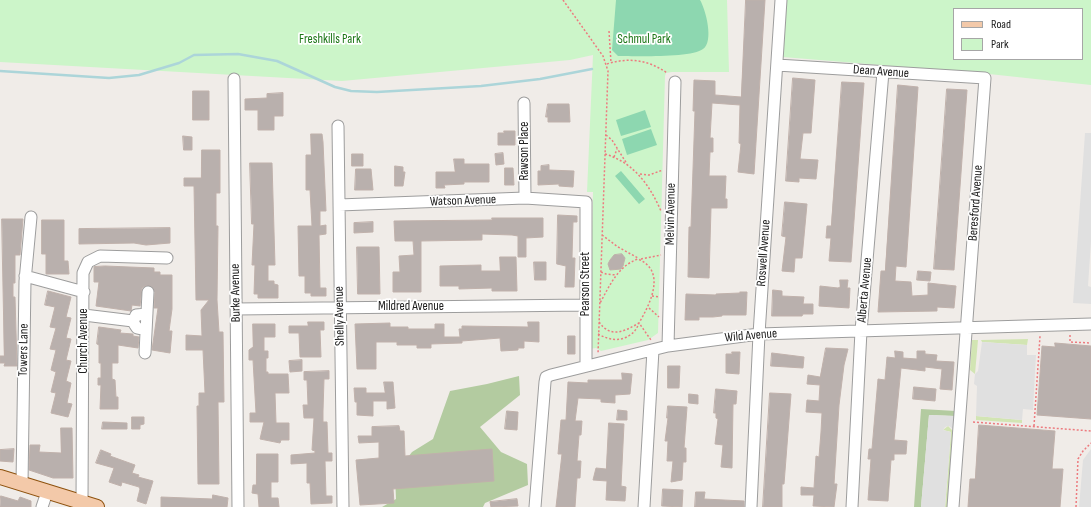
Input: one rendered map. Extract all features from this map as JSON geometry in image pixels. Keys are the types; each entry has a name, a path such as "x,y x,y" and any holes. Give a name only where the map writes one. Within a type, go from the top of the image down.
{"main road":[{"path":"0,477 97,507"}],"street":[{"name":"Roswell Avenue","path":"751,507 759,334 781,0"},
{"name":"Dean Avenue","path":"777,65 985,78"},
{"name":"Alberta Avenue","path":"852,507 861,331 883,72"},
{"name":"Beresford Avenue","path":"953,507 985,78"},
{"name":"Burke Avenue","path":"234,79 238,507"},
{"name":"Melvin Avenue","path":"668,346 675,82"},
{"name":"Rawson Place","path":"524,103 525,198"},
{"name":"Shelly Avenue","path":"338,126 343,507"},
{"name":"Watson Avenue","path":"339,205 525,198 586,202"},
{"name":"Pearson Street","path":"586,202 586,365"},
{"name":"Towers Lane","path":"22,484 26,276 31,217"},
{"name":"Church Avenue","path":"82,502 83,273 88,262 100,256 168,258"},
{"path":"26,276 84,292"},
{"path":"145,353 148,292"},
{"name":"Mildred Avenue","path":"236,309 586,305"},
{"path":"133,321 134,317 139,314 147,314"},
{"path":"84,315 133,321"},
{"path":"133,321 137,328 146,330"},
{"name":"Wild Avenue","path":"535,507 545,379 551,375 653,345 668,346 759,334 1091,324"},
{"path":"644,507 653,345"},
{"path":"42,507 47,492"}],"path":[{"path":"563,0 603,56 607,64 598,354"},
{"path":"609,31 611,63"},
{"path":"607,64 627,60 644,62 667,72"},
{"path":"605,134 611,138 628,165"},
{"path":"614,157 617,148"},
{"path":"605,154 628,165 639,174 662,212"},
{"path":"639,174 649,175 663,170"},
{"path":"597,205 603,207"},
{"path":"598,334 609,338 620,339 631,335 648,308 654,282 650,268 638,258 621,250 602,235"},
{"path":"599,304 616,275 630,263 638,258 661,256"},
{"path":"600,271 606,274 616,275"},
{"path":"654,282 660,281"},
{"path":"652,296 660,297"},
{"path":"648,308 659,317"},
{"path":"599,322 606,330 616,333 626,331 639,323"},
{"path":"639,323 653,345"},
{"path":"1070,335 1070,342 1091,344"},
{"path":"1034,426 1040,336"},
{"path":"973,422 1091,431"},
{"path":"1076,507 1078,459 1083,450 1091,443"}],"green space":[{"path":"0,0 727,0 729,72 672,72 666,73 665,76 658,333 648,340 601,351 596,348 589,349 593,192 587,192 593,55 570,60 342,81 0,62"},
{"name":"Schmul Park","path":"616,0 700,0 705,11 708,26 708,40 706,45 703,49 697,52 687,54 663,56 618,56 612,50"},
{"path":"783,0 1091,0 1091,85 989,74 783,57 780,48"},
{"path":"645,110 651,127 621,136 616,120"},
{"path":"651,129 657,145 627,155 622,139"},
{"path":"621,171 645,199 639,204 615,176"},
{"path":"1028,339 1027,345 982,342 981,340"},
{"path":"972,340 978,340 975,374 970,370"},
{"path":"519,376 520,395 480,427 501,452 527,464 528,485 485,503 483,507 382,507 396,499 395,474 412,452 433,439 450,391"},
{"path":"921,409 956,411 954,416 929,415 921,507 914,507"},
{"path":"976,416 1022,420 1022,423 976,420"},
{"path":"948,426 953,431 948,507 945,507 951,432 943,430"}],"shaded area":[{"path":"1085,133 1091,133 1091,242 1088,286 1091,287 1091,304 1073,303"},
{"path":"982,342 1027,345 1027,355 1036,355 1033,410 1023,409 1022,420 976,416 977,386 974,384 975,374 978,371"},
{"path":"929,415 955,416 953,433 953,429 949,426 945,427 943,430 951,432 945,507 921,507"},
{"path":"1091,449 1091,507 1079,507 1083,460"}],"building":[{"path":"746,0 765,0 754,174 738,172 741,144 739,143 740,105 712,103 710,138 713,138 713,152 710,152 709,176 726,176 725,199 727,199 727,208 711,208 709,278 688,277 695,111 693,111 694,80 715,81 715,95 741,97"},
{"path":"793,78 815,80 811,133 803,133 800,159 818,160 816,179 799,178 799,182 786,181"},
{"path":"842,82 864,83 851,262 829,261 831,238 826,238 827,226 831,226"},
{"path":"898,85 918,87 906,267 896,266 895,281 911,282 912,296 928,295 928,283 956,286 954,308 937,307 937,311 878,312 881,271 885,271"},
{"path":"947,89 967,90 954,270 934,269"},
{"path":"193,91 209,91 209,120 193,120"},
{"path":"283,93 283,116 274,116 274,130 258,130 258,110 245,110 245,99 267,98 267,94"},
{"path":"548,104 569,104 570,122 548,122 548,117 546,117"},
{"path":"504,131 515,131 515,145 498,145 498,133 504,133"},
{"path":"311,134 322,134 323,142 326,211 320,211 320,226 326,225 326,234 319,235 320,288 326,288 326,296 311,296 311,293 305,293 305,276 299,276 298,226 312,226 310,190 306,190 306,155 311,155"},
{"path":"183,136 192,137 192,150 184,150"},
{"path":"202,150 220,150 220,193 216,193 216,226 218,226 217,300 219,332 223,332 224,402 218,402 219,484 198,484 197,406 199,406 199,393 205,393 203,350 186,350 186,335 202,336 201,310 209,300 196,300 194,186 184,186 184,178 201,178"},
{"path":"503,153 504,164 496,165 495,154"},
{"path":"352,154 363,154 363,166 352,166"},
{"path":"454,159 464,159 464,164 489,164 489,182 464,182 464,184 444,185 445,188 436,188 436,172 455,172"},
{"path":"250,163 272,163 275,265 268,265 268,281 274,281 274,284 278,285 278,298 258,298 258,294 254,294 255,265 252,265 254,224 252,224"},
{"path":"549,165 549,170 574,171 573,187 559,186 559,184 538,185 538,171 541,171 541,166"},
{"path":"395,166 403,167 403,172 405,172 403,186 395,186"},
{"path":"505,168 513,168 514,185 505,185"},
{"path":"356,169 371,169 373,190 355,190"},
{"path":"785,202 807,204 802,258 795,258 794,272 782,271 786,237 782,236"},
{"path":"558,215 577,216 577,222 573,222 572,258 575,258 574,287 565,287 566,266 557,264"},
{"path":"492,218 543,218 543,237 526,238 526,257 518,257 518,236 512,235 482,234 482,240 421,241 421,292 393,292 393,272 400,272 399,256 414,255 413,241 395,241 394,221 492,220"},
{"path":"2,219 23,219 20,255 15,255 15,283 13,283 13,297 15,297 17,366 4,366 5,363 0,363 0,356 4,356"},
{"path":"42,220 64,220 64,261 68,261 69,274 46,274 46,254 42,254"},
{"path":"373,222 373,232 354,233 354,223"},
{"path":"170,228 170,243 146,245 134,243 79,244 79,229"},
{"path":"357,247 379,247 380,294 358,294"},
{"path":"622,254 625,258 621,269 610,270 608,264 610,260 614,255"},
{"path":"500,257 516,257 517,291 492,291 492,288 459,289 459,286 440,286 440,266 481,265 481,271 500,271"},
{"path":"534,262 546,262 546,280 535,280"},
{"path":"94,267 154,268 154,272 160,272 160,275 172,275 172,309 169,331 172,331 170,353 152,350 158,308 154,308 155,292 151,286 145,286 142,288 140,306 132,305 131,311 96,306 99,282 94,282"},
{"path":"918,271 931,272 930,281 917,280"},
{"path":"840,280 848,280 847,288 850,288 849,308 819,306 820,286 838,288 840,287"},
{"path":"773,290 782,291 782,296 804,297 803,304 813,304 813,314 803,314 802,316 772,316"},
{"path":"48,291 71,297 66,317 71,318 66,338 71,339 66,360 71,361 66,381 71,383 67,403 72,404 68,417 51,413 56,393 51,392 56,372 51,370 56,350 50,349 56,328 50,327 55,307 45,305"},
{"path":"747,292 746,315 722,315 713,317 699,317 699,320 685,320 686,294 716,295"},
{"path":"308,322 324,322 324,330 320,330 321,357 300,357 299,333 289,333 289,326 308,326"},
{"path":"528,322 539,322 539,342 524,341 524,348 518,348 518,350 501,351 500,338 462,341 462,343 431,344 431,348 417,348 417,345 397,345 397,342 376,342 376,369 357,369 355,324 390,323 390,327 435,329 435,324 444,324 444,337 460,337 459,329 462,329 462,326 528,327"},
{"path":"253,324 275,324 275,337 264,337 264,351 268,351 268,358 266,358 266,372 268,372 268,374 288,374 289,393 275,393 276,423 289,423 289,440 281,440 280,443 260,439 264,422 250,422 250,413 256,413 253,360 249,360 249,350 253,347"},
{"path":"99,327 121,330 120,333 133,334 133,336 139,337 138,348 118,345 118,363 112,363 112,379 115,380 116,397 118,397 118,409 100,409 101,385 98,385 98,378 101,378 101,363 99,363 99,345 97,344"},
{"path":"568,336 575,336 575,354 568,354"},
{"path":"1055,343 1091,346 1091,419 1037,415 1042,346 1055,347"},
{"path":"826,348 848,349 844,365 839,405 834,484 837,484 834,507 813,506 814,495 801,495 801,487 814,488 816,456 819,457 821,432 822,413 806,412 807,400 819,401 820,385 807,384 808,375 820,377"},
{"path":"895,351 903,352 903,358 917,359 917,351 925,351 925,354 937,355 936,361 954,362 952,390 940,389 942,369 925,367 925,371 901,368 894,440 907,441 906,454 894,454 894,460 891,460 888,501 868,500 871,459 868,459 869,449 872,449 878,379 885,380 887,357 895,358"},
{"path":"732,352 740,352 739,374 726,373 726,354 732,354"},
{"path":"772,353 804,357 803,368 771,366"},
{"path":"302,360 302,371 290,372 289,361"},
{"path":"668,366 680,366 679,388 668,388"},
{"path":"329,371 329,379 324,379 323,422 327,422 328,453 332,453 332,461 325,461 326,496 332,496 332,503 311,504 310,483 307,483 307,463 291,464 291,455 315,453 315,451 312,450 314,418 304,418 303,405 308,405 307,380 304,380 304,372"},
{"path":"622,373 632,374 630,394 615,395 615,403 601,402 601,399 578,398 575,421 582,421 581,435 579,435 577,461 581,461 580,478 577,478 575,507 556,507 562,454 558,454 561,420 566,420 568,382 588,383 588,380 622,380"},
{"path":"384,382 393,382 395,408 387,409 387,401 373,401 373,416 357,415 357,402 355,402 354,388 366,388 366,393 385,393"},
{"path":"914,387 936,389 935,401 913,399"},
{"path":"716,389 737,391 736,404 733,404 732,468 721,467 723,445 715,444 718,419 716,418 716,413 714,413"},
{"path":"770,393 791,394 784,484 782,484 782,507 763,507"},
{"path":"689,394 698,395 698,404 689,403"},
{"path":"668,406 687,407 684,448 686,448 686,462 683,462 682,480 671,482 673,461 667,461 668,441 665,441"},
{"path":"618,410 627,411 627,420 617,420"},
{"path":"507,411 518,412 517,430 505,429"},
{"path":"132,417 144,417 144,424 140,425 140,429 132,429"},
{"path":"103,422 127,423 127,429 102,429"},
{"path":"609,423 624,424 621,486 626,487 625,501 606,500 607,481 593,480 596,468 606,469"},
{"path":"979,425 1055,431 1052,469 1063,469 1060,507 968,507 970,479 975,479"},
{"path":"399,426 400,431 404,431 405,456 492,449 494,481 393,489 394,503 360,505 356,460 379,458 379,442 359,443 358,436 372,436 372,427"},
{"path":"61,428 72,428 73,478 53,478 29,470 30,445 40,445 39,452 61,453"},
{"path":"14,449 13,462 0,461 0,450"},
{"path":"101,450 111,454 110,456 135,465 132,473 139,475 138,477 153,481 146,504 137,501 140,489 139,487 122,482 121,486 109,482 114,468 96,463"},
{"path":"257,454 278,454 278,482 271,482 271,498 278,498 279,507 259,507 258,494 252,493 253,485 256,485"},
{"path":"663,489 683,490 682,507 662,506"},
{"path":"696,492 705,492 704,499 744,501 744,507 695,507"},
{"path":"213,495 228,498 227,507 161,507 161,497 212,499"},
{"path":"1,496 18,501 20,497 31,501 31,507 0,507"},
{"path":"517,499 518,506 491,507 490,502"}],"waterway":[{"path":"0,71 109,78 139,75 179,63 194,55 238,54 277,61 335,87 351,91 377,92 481,86 540,79 592,69"}],"park label":[{"name":"Freshkills Park","path":"330,40"}]}
